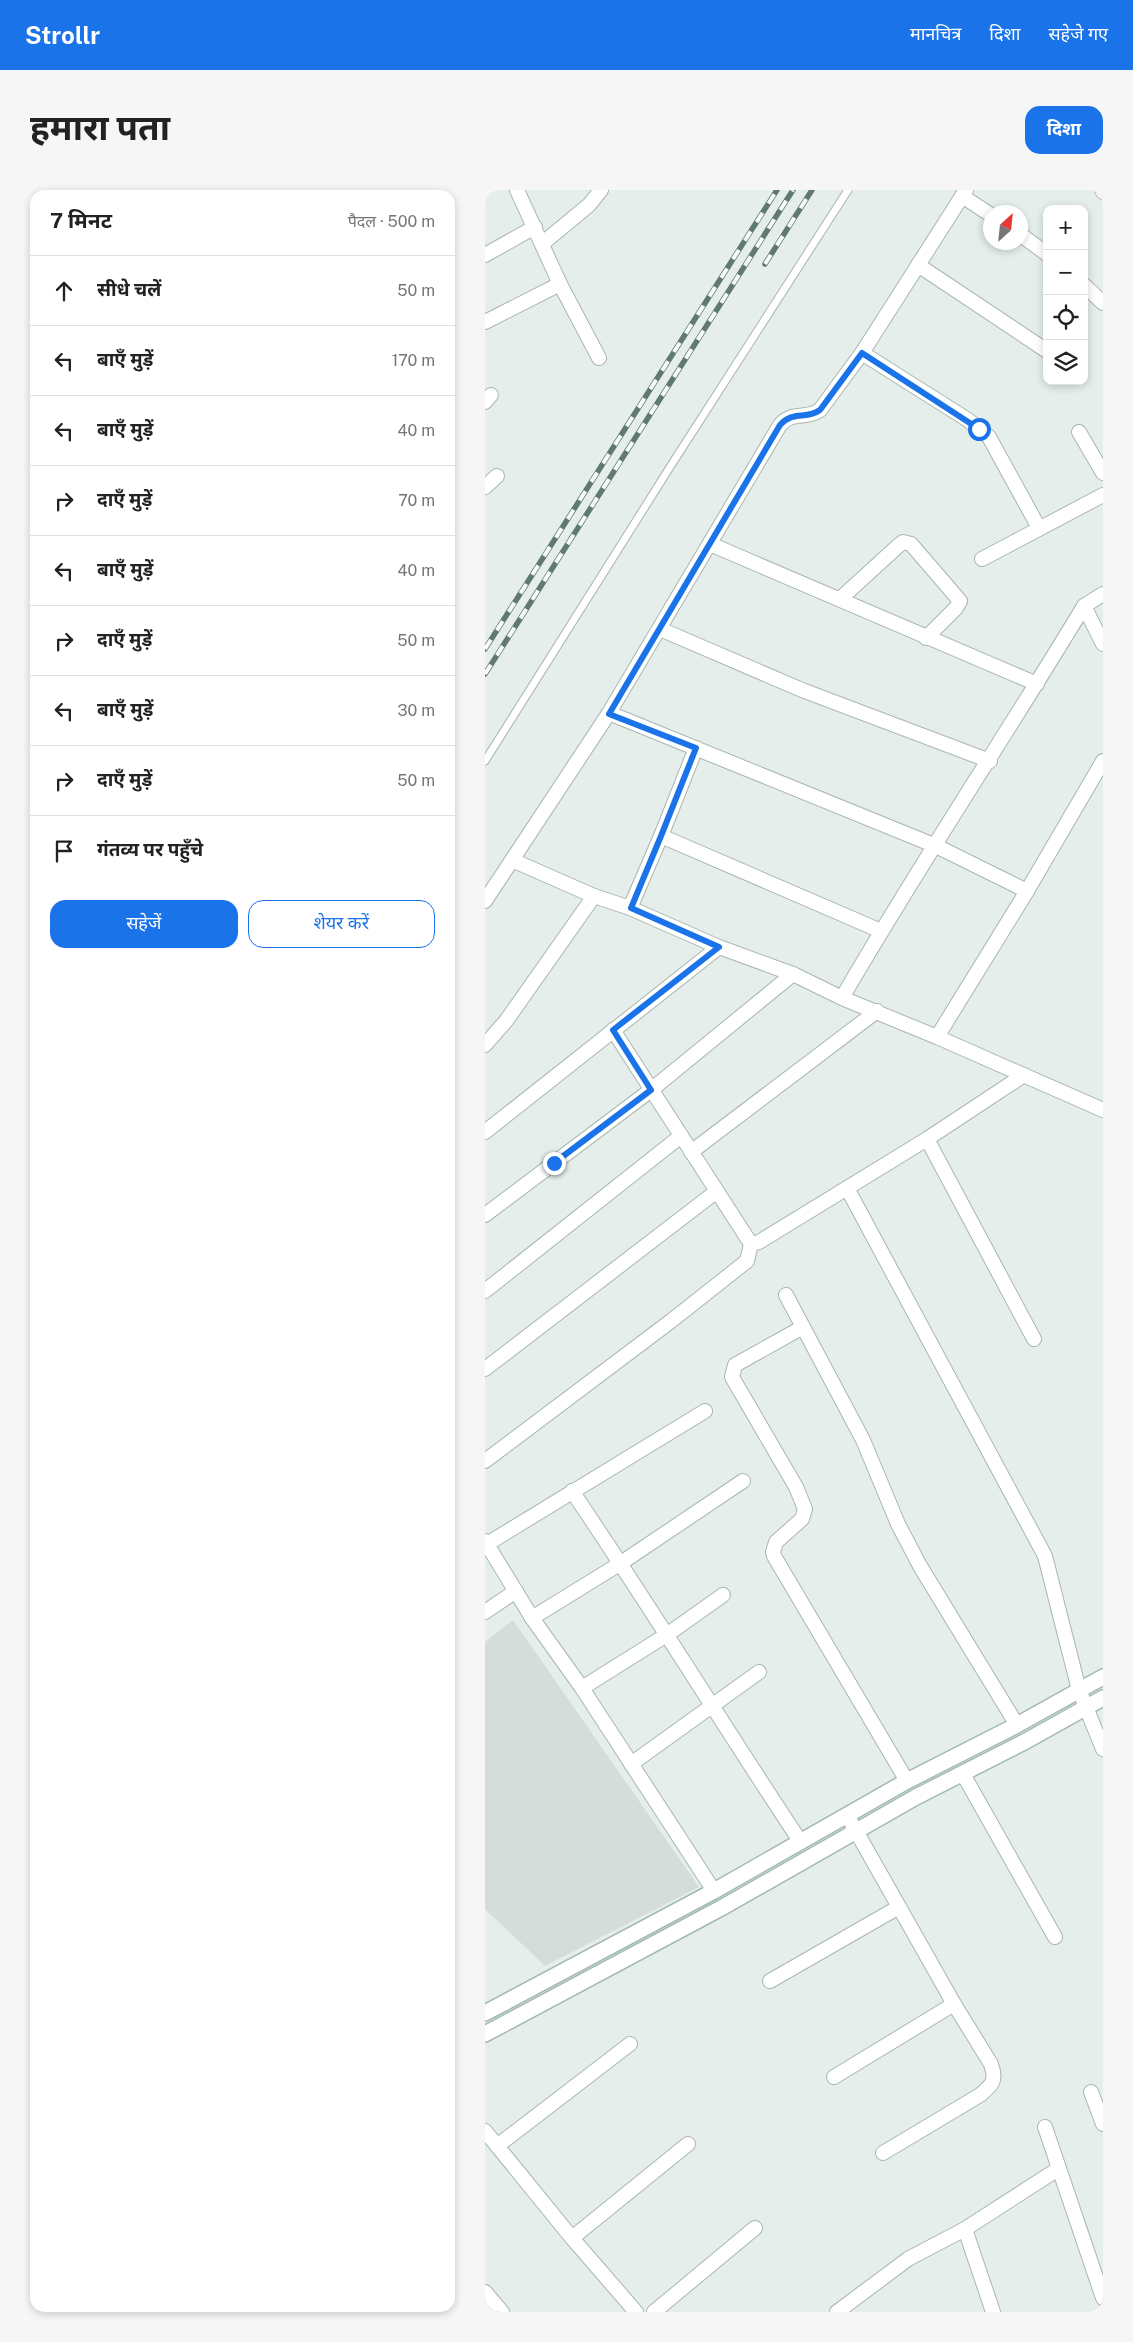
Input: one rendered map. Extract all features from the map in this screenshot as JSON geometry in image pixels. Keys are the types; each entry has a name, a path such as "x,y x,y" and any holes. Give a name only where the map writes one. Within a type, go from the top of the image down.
{"main road":[{"path":"485,2013 714,1891 907,1781 1017,1725 1103,1677"},
{"path":"485,2034 723,1907 857,1831 1103,1698"}],"street":[{"path":"517,190 543,243 560,284 599,358"},
{"path":"543,243 589,205 601,190"},
{"path":"485,901 609,714 780,425 789,417 815,413 820,410 862,353 964,193 983,208"},
{"path":"485,255 535,227"},
{"path":"1028,240 1043,251"},
{"path":"918,265 1043,348"},
{"path":"485,322 560,284"},
{"path":"1088,289 1103,304"},
{"path":"862,353 968,420 989,437 1039,528"},
{"path":"1079,432 1103,473"},
{"path":"485,487 497,476"},
{"path":"982,559 1103,495"},
{"path":"840,599 898,546 907,542 911,544 960,601 956,608 926,638"},
{"path":"710,544 1037,684"},
{"path":"842,998 881,931 989,761 1084,606 1103,594"},
{"path":"1084,606 1103,644"},
{"path":"660,629 802,690 989,761"},
{"path":"609,714 935,846 1027,891"},
{"path":"631,908 696,748"},
{"path":"937,1037 1027,891 1103,761"},
{"path":"661,836 881,931"},
{"path":"512,860 594,896 631,908 719,947 793,974 842,998 877,1011 1103,1110"},
{"path":"485,1045 506,1021 594,896"},
{"path":"485,1132 719,947"},
{"path":"485,1215 651,1090 793,974"},
{"path":"691,1152 877,1011"},
{"path":"485,1461 671,1321 747,1261 751,1244 613,1030"},
{"path":"751,1244 759,1242 927,1139 1024,1075"},
{"path":"485,1291 681,1136"},
{"path":"927,1139 1034,1339"},
{"path":"847,1188 1045,1556 1079,1690 1103,1749"},
{"path":"485,1369 717,1191"},
{"path":"786,1294 863,1440 898,1524 920,1566 1017,1725"},
{"path":"803,1327 735,1366 732,1376 796,1487 805,1509 802,1518 776,1542 773,1552 907,1781"},
{"path":"705,1411 486,1543 532,1618 582,1688 714,1891"},
{"path":"532,1618 621,1563 743,1481"},
{"path":"572,1491 668,1634 711,1706 800,1842"},
{"path":"485,1612 515,1591"},
{"path":"582,1688 668,1634 723,1595"},
{"path":"631,1764 759,1672"},
{"path":"963,1774 1055,1937"},
{"path":"847,1815 954,2004 991,2064 995,2080 980,2095 883,2153"},
{"path":"770,1981 899,1907"},
{"path":"834,2077 954,2004"},
{"path":"497,2146 630,2044"},
{"path":"1091,2092 1103,2124"},
{"path":"1045,2126 1103,2298"},
{"path":"485,2131 572,2238 636,2312"},
{"path":"572,2238 688,2144"},
{"path":"837,2312 909,2260 965,2229 1058,2169"},
{"path":"654,2312 755,2228"},
{"path":"965,2229 993,2312"},
{"path":"485,2292 502,2312"}],"lane":[{"path":"485,761 670,467 848,190"}],"shaded area":[{"path":"513,1620 699,1887 545,1966 485,1909 485,1642"}],"railway":[{"path":"485,649 777,190"},
{"path":"485,674 793,190"},
{"path":"765,264 812,190"}],"route":[{"path":"554,1163 651,1090 613,1030 719,947 631,908 696,748 609,714 780,425 789,417 815,413 820,410 862,353 968,420 979,429"}]}
